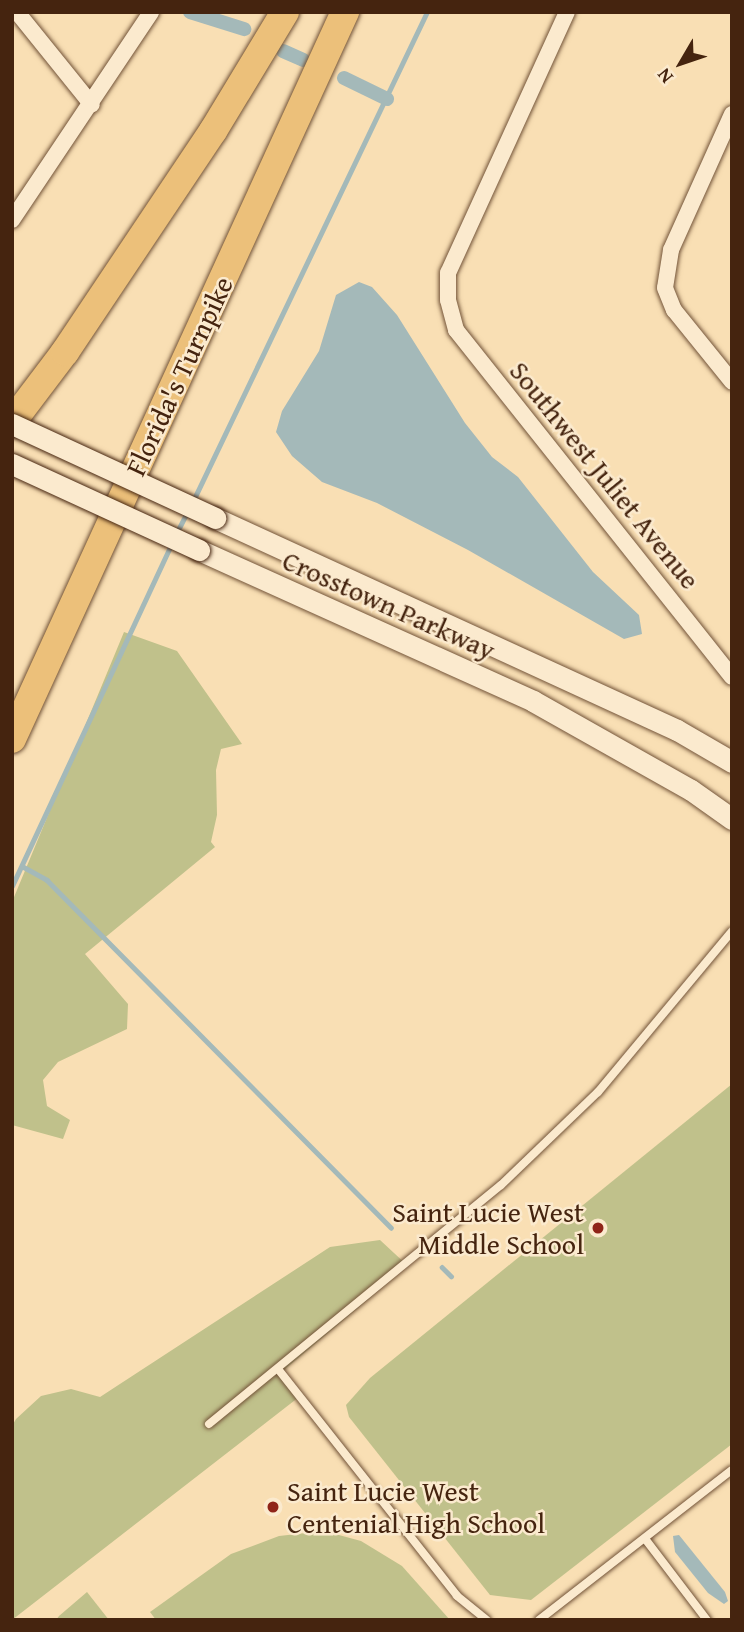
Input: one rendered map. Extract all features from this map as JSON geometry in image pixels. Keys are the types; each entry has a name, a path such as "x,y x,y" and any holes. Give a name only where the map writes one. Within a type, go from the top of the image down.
{"highway":[{"path":"12,423 65,352 213,131 285,12"},
{"name":"Florida's Turnpike","path":"12,738 345,12"}],"main road":[{"name":"Crosstown Parkway","path":"12,423 677,730 732,762"},
{"name":"Crosstown Parkway","path":"12,464 533,701 691,790 732,819"}],"street":[{"path":"17,12 92,105"},
{"path":"12,220 92,105 151,12"},
{"name":"Southwest Juliet Avenue","path":"566,12 448,273 448,300 456,330 732,677"},
{"path":"732,114 671,250 665,288 674,310 732,382"}],"lane":[{"path":"209,1424 501,1185 598,1092 732,931"},
{"path":"278,1369 457,1595 487,1620"},
{"path":"539,1620 646,1540 732,1470"},
{"path":"646,1540 707,1620"}],"green space":[{"path":"124,632 177,651 242,744 221,749 216,770 217,815 211,842 215,847 85,954 128,1004 127,1029 58,1062 43,1080 47,1106 70,1120 63,1139 12,1125 12,902"},
{"name":"Saint Lucie West Middle School","path":"732,1084 732,1444 531,1600 490,1595 349,1417 346,1405 370,1378"},
{"path":"380,1240 408,1266 284,1370 299,1397 12,1620 12,1426 16,1419 41,1396 71,1389 100,1397 330,1247"},
{"path":"324,1531 361,1541 402,1566 450,1620 156,1620 150,1612 231,1554 279,1536"},
{"path":"87,1592 109,1620 56,1620 59,1616"}],"shaded area":[{"path":"359,282 372,287 397,315 465,423 492,457 518,477 593,572 639,615 642,634 624,639 468,550 377,503 322,482 292,456 276,432 282,411 319,351 336,295"},
{"path":"679,1535 725,1592 728,1601 724,1604 708,1593 675,1552 673,1536"}],"waterway":[{"path":"190,12 244,29"},
{"path":"193,501 427,12"},
{"path":"283,51 303,60"},
{"path":"344,78 387,99"},
{"path":"177,532 187,512"},
{"path":"12,886 172,543"},
{"path":"22,866 47,880 391,1228"},
{"path":"442,1267 451,1276"}],"place":[{"name":"Saint Lucie West Middle School","path":"598,1228"},
{"name":"Saint Lucie West Centenial High School","path":"273,1507"}]}
